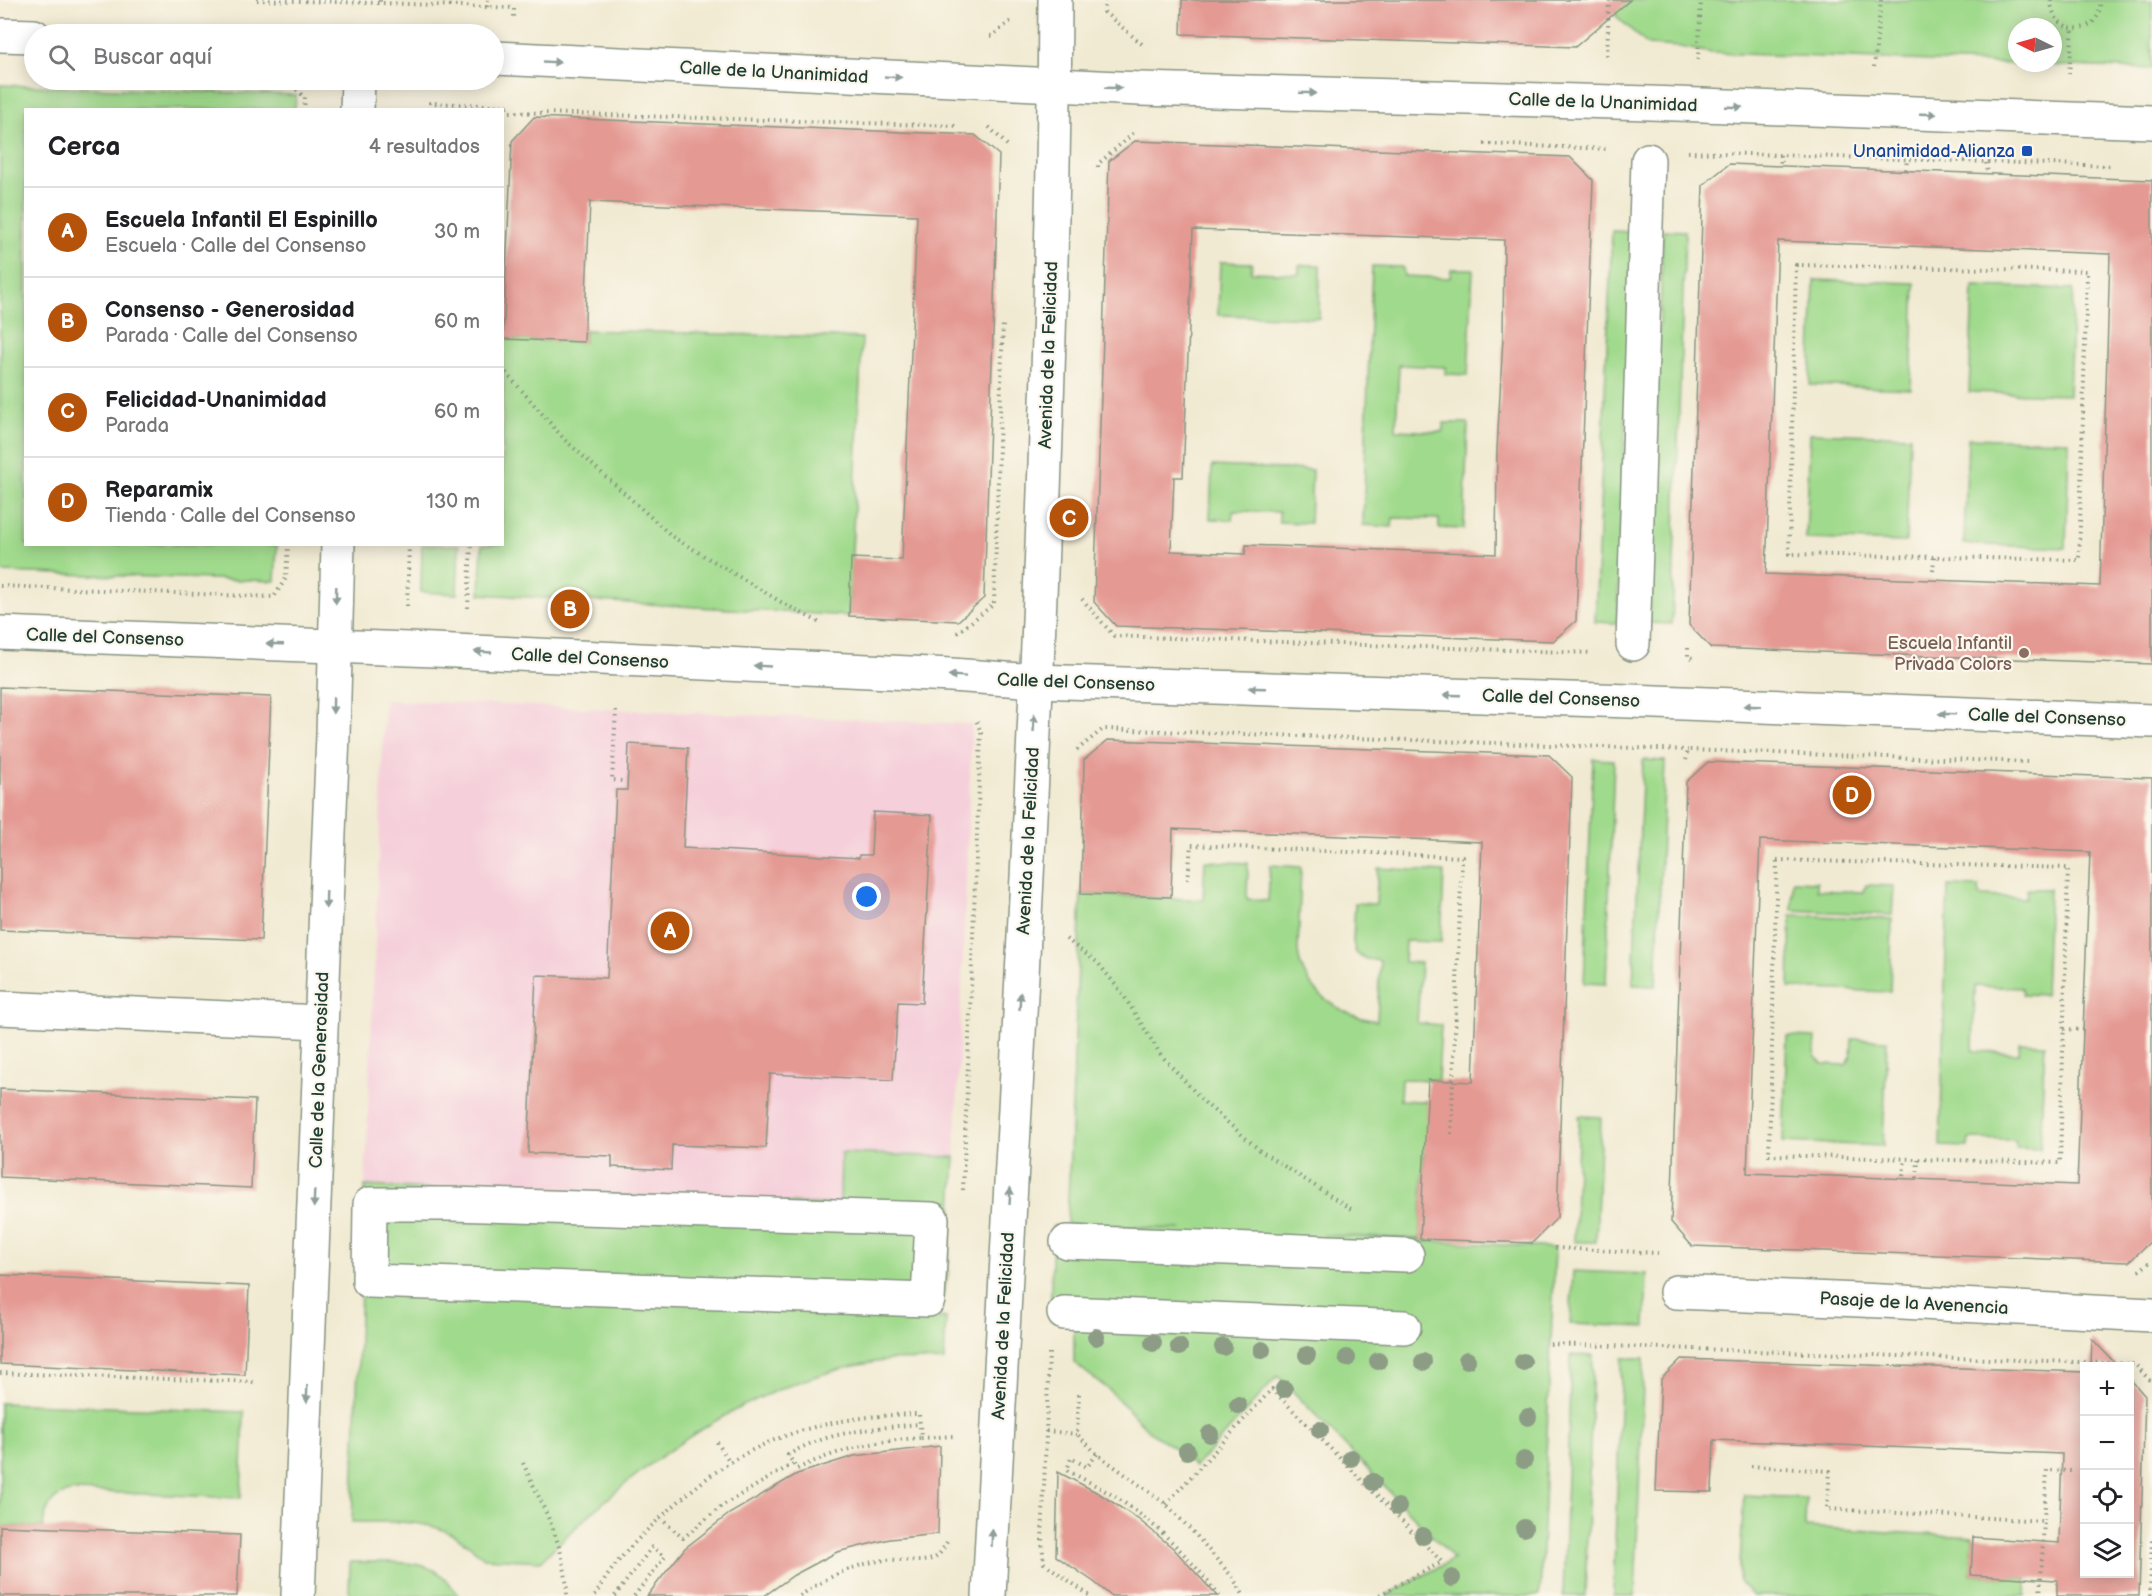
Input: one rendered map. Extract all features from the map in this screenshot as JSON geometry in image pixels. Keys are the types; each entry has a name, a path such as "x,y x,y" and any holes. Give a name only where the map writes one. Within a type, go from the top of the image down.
{"street":[{"path":"1054,85 1055,0"},
{"path":"0,35 24,36"},
{"name":"Calle de la Unanimidad","path":"504,58 1054,85 1650,103 2152,122"},
{"name":"Avenida de la Felicidad","path":"989,1596 1036,681 1054,169 1054,85"},
{"path":"357,108 358,90"},
{"path":"1633,644 1648,160"},
{"name":"Calle de la Generosidad","path":"298,1596 333,735 338,546"},
{"name":"Calle del Consenso","path":"0,633 334,646 1036,681 2152,721"},
{"path":"0,1008 321,1022"},
{"path":"370,1204 476,1205 932,1219 938,1275 928,1300 369,1281 366,1247 370,1204"},
{"path":"1066,1242 1407,1255"},
{"name":"Pasaje de la Avenencia","path":"1676,1292 2152,1316"},
{"path":"1064,1313 1404,1327"}],"path":[{"path":"257,0 380,1 514,8"},
{"path":"487,7 488,0"},
{"path":"1105,0 1104,12 1142,44"},
{"path":"1609,0 1607,57 1618,57"},
{"path":"1698,60 1701,0"},
{"path":"1874,67 1881,0"},
{"path":"2051,0 2054,15 2058,21 2073,28 2088,25 2095,20 2099,13 2100,0"},
{"path":"992,36 1012,20 1012,10"},
{"path":"2069,74 2073,28"},
{"path":"297,90 305,97 304,108"},
{"path":"429,108 430,103 511,106"},
{"path":"510,112 969,127"},
{"path":"980,127 992,127 1009,146 1009,156"},
{"path":"1098,164 1137,131"},
{"path":"1780,155 1781,166"},
{"path":"1906,170 1907,160"},
{"path":"1986,163 1988,174"},
{"path":"1796,265 2087,272 2079,560 1934,557 1789,554 1796,265"},
{"path":"955,634 993,604 1003,320"},
{"path":"504,370 565,441 673,537 781,602 830,628 818,628"},
{"path":"0,586 274,597 286,578 288,546"},
{"path":"409,546 406,606 416,606"},
{"path":"458,608 468,608 471,546"},
{"path":"1933,572 1934,557"},
{"path":"1080,596 1114,636 1596,653"},
{"path":"1919,666 1920,655"},
{"path":"1944,656 1944,667"},
{"path":"616,710 612,780 622,781"},
{"path":"963,1193 981,733 973,712"},
{"path":"1071,755 1103,729 2033,762"},
{"path":"1686,760 1688,750"},
{"path":"1188,880 1191,845 1462,857 1451,1134"},
{"path":"1777,860 2068,868 2064,1029 2060,1163 1769,1155 1777,860"},
{"path":"1063,949 1064,938 1098,963 1122,993 1161,1055 1205,1103 1262,1152 1358,1214"},
{"path":"2064,1029 2086,1030"},
{"path":"1903,1176 1905,1159"},
{"path":"1917,1178 1918,1159"},
{"path":"1550,1344 2135,1364 2152,1383"},
{"path":"1049,1352 1042,1542 1044,1563 1090,1596"},
{"path":"0,1373 255,1383"},
{"path":"1166,1504 1272,1389 1442,1562 1377,1596"},
{"path":"1077,1434 1079,1394"},
{"path":"596,1596 616,1562 685,1495 730,1462 771,1442 826,1423 886,1414 919,1414 921,1438"},
{"path":"920,1424 870,1429 825,1439 788,1455 797,1469 822,1457 852,1448 877,1443 954,1436"},
{"path":"953,1447 954,1425"},
{"path":"1046,1431 1077,1434 1097,1454 1166,1504 1233,1578 1244,1596"},
{"path":"717,1442 730,1462"},
{"path":"1097,1454 1087,1467 1071,1458 1067,1470 1123,1502 1151,1524 1177,1546 1219,1596"},
{"path":"523,1463 558,1538 567,1584 567,1596"},
{"path":"660,1518 683,1538 723,1505 793,1464"},
{"path":"1751,1466 1830,1471 1827,1509 2044,1521"},
{"path":"2040,1596 2047,1470 2071,1471"},
{"path":"800,1596 830,1577 855,1566 885,1560 925,1560 937,1557 947,1543 948,1532"},
{"path":"2150,1596 2152,1536"},
{"path":"615,1596 652,1547 665,1557 634,1596"}],"shaded area":[{"path":"385,700 972,724 955,1157 841,1153 840,1205 365,1186"}],"green space":[{"path":"1616,0 2152,0 2152,69 2062,66 2062,18 2008,18 2008,64 1712,53 1680,47 1648,45 1616,16"},
{"path":"0,85 24,86 24,90 148,90 296,95 295,108 24,108 24,546 277,546 275,581 0,572"},
{"path":"1663,230 1685,231 1672,624 1649,623"},
{"path":"1612,231 1633,232 1617,623 1595,622"},
{"path":"1220,262 1252,263 1251,272 1299,274 1299,265 1320,265 1319,318 1218,315"},
{"path":"1372,266 1403,267 1404,276 1450,278 1451,269 1473,269 1468,375 1446,374 1446,367 1399,365 1396,430 1442,432 1444,423 1468,423 1464,529 1439,528 1439,519 1393,518 1392,527 1363,525"},
{"path":"1814,280 1915,283 1911,389 1810,385"},
{"path":"1973,286 2073,289 2069,395 1969,392"},
{"path":"585,330 862,338 849,616 480,594 482,546 504,546 504,339 584,342"},
{"path":"1810,433 1910,436 1906,542 1806,539"},
{"path":"1968,438 2069,441 2066,548 1964,544"},
{"path":"1212,466 1312,470 1310,523 1279,522 1279,512 1233,511 1232,520 1210,519"},
{"path":"422,546 459,546 457,594 421,592"},
{"path":"1593,759 1614,760 1606,984 1584,983"},
{"path":"1643,760 1665,761 1656,986 1633,985"},
{"path":"1205,861 1248,863 1247,899 1268,901 1270,865 1301,867 1298,951 1307,978 1325,999 1337,1007 1377,1021 1380,961 1366,959 1356,953 1353,942 1355,903 1376,904 1378,868 1444,872 1441,942 1405,941 1404,962 1421,963 1417,1023 1441,1025 1438,1080 1401,1079 1400,1100 1437,1102 1424,1155 1420,1239 1323,1235 1555,1248 1540,1596 1385,1596 1454,1559 1278,1376 1195,1467 1173,1447 1151,1433 1108,1389 1074,1363 1074,1324 1050,1320 1053,1226 1182,1229 1067,1224 1081,894 1203,900"},
{"path":"1793,881 1817,882 1817,890 1864,892 1866,885 1894,886 1892,915 1792,910"},
{"path":"1948,886 1979,887 1980,896 2026,898 2027,889 2049,889 2045,995 2023,994 2022,988 1975,986 1973,1051 2019,1053 2020,1043 2045,1044 2040,1149 2016,1148 2015,1140 1969,1139 1968,1147 1940,1146"},
{"path":"1791,915 1892,919 1890,992 1789,988"},
{"path":"1787,1036 1816,1037 1815,1056 1823,1064 1846,1065 1851,1057 1852,1039 1887,1040 1883,1146 1783,1142"},
{"path":"1579,1116 1601,1117 1596,1242 1574,1242"},
{"path":"841,1153 955,1157 948,1275 937,1317 946,1318 944,1361 890,1360 839,1370 790,1385 744,1406 699,1431 616,1491 541,1561 484,1558 452,1534 422,1524 352,1522 365,1186 840,1205"},
{"path":"1573,1271 1647,1274 1645,1327 1570,1324"},
{"path":"1571,1355 1593,1356 1585,1596 1563,1596"},
{"path":"1622,1358 1644,1358 1635,1596 1613,1596"},
{"path":"0,1403 244,1412 241,1498 75,1491 61,1495 52,1502 48,1507 43,1527 0,1526"},
{"path":"1744,1495 1806,1498 1805,1527 1973,1537 1971,1575 2027,1578 2026,1596 1753,1596 1739,1581"},
{"path":"350,1562 410,1563 432,1569 448,1582 459,1596 349,1596"}],"building":[{"path":"1182,0 1630,0 1575,47 1181,34"},
{"path":"534,117 975,135 999,155 984,598 958,621 849,616 851,558 902,560 917,215 590,202 584,342 504,339 512,141"},
{"path":"1135,141 1570,157 1593,180 1576,621 1553,641 1116,626 1094,602 1109,161","holes":["1193,230 1504,240 1496,554 1246,545 1245,554 1171,551 1174,477 1183,477"]},
{"path":"1729,164 2152,180 2152,664 1711,648 1689,625 1703,185","holes":["1778,241 2110,254 2100,586 1766,574"]},
{"path":"0,687 271,697 261,940 0,930"},
{"path":"1108,740 1549,755 1572,777 1557,1218 1532,1243 1420,1239 1428,1080 1473,1082 1482,842 1173,829 1171,897 1081,894 1084,760"},
{"path":"629,744 688,748 683,848 859,858 859,855 871,855 873,812 932,815 922,1003 898,1002 893,1080 770,1074 766,1148 672,1145 671,1170 612,1167 612,1156 528,1153 536,975 607,978 616,790 627,790"},
{"path":"1708,762 2152,778 2152,1240 2129,1262 1692,1246 1671,1222 1686,782","holes":["1760,840 2090,852 2077,1185 1747,1173"]},
{"path":"0,1089 255,1100 251,1188 0,1177"},
{"path":"0,1275 249,1286 245,1375 0,1364"},
{"path":"2092,1339 2114,1362 2091,1362"},
{"path":"1681,1359 2080,1372 2080,1578 2134,1578 2134,1384 2145,1396 2139,1596 2057,1596 2057,1580 1971,1575 1973,1537 2059,1543 2062,1454 1714,1440 1712,1492 1656,1491 1661,1379"},
{"path":"940,1446 938,1534 890,1539 837,1552 794,1575 764,1596 647,1596 685,1548 729,1514 797,1474 854,1456"},
{"path":"1058,1472 1100,1494 1138,1519 1173,1548 1217,1596 1111,1596 1056,1556"},
{"path":"0,1526 240,1535 237,1596 0,1596"}],"place":[{"name":"Unanimidad-Alianza","path":"2027,151"},
{"name":"Felicidad-Unanimidad","path":"1069,518"},
{"name":"Consenso - Generosidad","path":"570,609"},
{"name":"Escuela Infantil Privada Colors","path":"2024,653"},
{"name":"Reparamix","path":"1852,795"},
{"name":"Escuela Infantil El Espinillo","path":"670,931"}]}
